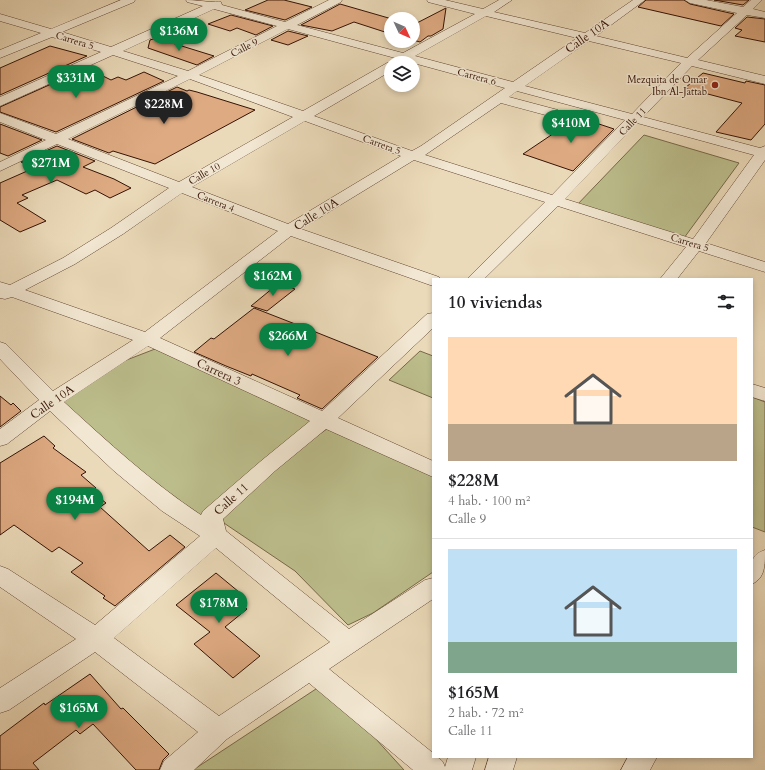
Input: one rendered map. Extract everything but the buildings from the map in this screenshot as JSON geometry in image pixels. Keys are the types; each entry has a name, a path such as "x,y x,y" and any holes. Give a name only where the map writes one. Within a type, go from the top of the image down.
{"street":[{"path":"0,54 130,0"},
{"name":"Carrera 6","path":"192,0 287,25 388,56"},
{"path":"0,102 225,0"},
{"name":"Calle 9","path":"0,167 337,0"},
{"path":"432,0 765,80"},
{"path":"408,56 507,0"},
{"name":"Calle 10A","path":"0,439 51,401 147,339 289,230 398,163 416,144 510,85 579,36 623,0"},
{"name":"Calle 10A","path":"579,36 640,0"},
{"path":"690,0 765,15"},
{"name":"Calle 11","path":"476,278 555,201 689,62 758,0"},
{"name":"Carrera 5","path":"0,17 188,75 303,115 408,154 697,244 765,267"},
{"name":"Carrera 6","path":"420,64 510,85 635,119 764,151"},
{"name":"Calle 10","path":"3,292 69,261 181,187 303,115 384,70"},
{"name":"Calle 10A","path":"408,154 498,98 510,85"},
{"path":"498,98 553,113"},
{"name":"Carrera 4","path":"0,117 289,230 432,281"},
{"path":"669,278 697,244 764,151"},
{"name":"Carrera 3","path":"3,292 147,339 323,421 432,470"},
{"name":"Calle 11","path":"0,702 96,639 216,535 211,517 268,466 323,421 432,319"},
{"path":"1,352 51,401 127,471 170,505 216,535 348,643"},
{"path":"753,390 765,395"},
{"path":"753,574 765,559"},
{"path":"0,575 96,639 218,731"},
{"path":"174,770 218,731 348,643 432,589"},
{"path":"311,669 433,770"},
{"path":"458,770 462,758"},
{"path":"499,770 503,758"},
{"path":"635,770 642,758"}],"green space":[{"path":"644,135 739,163 684,238 575,207"},
{"path":"155,349 317,422 206,519 128,465 57,401 124,361"},
{"path":"420,351 432,356 432,398 389,380"},
{"path":"753,397 765,402 765,532 753,527"},
{"path":"327,429 432,476 432,573 373,613 348,625 295,571 215,517 291,453"},
{"path":"325,683 404,770 193,770"}],"place":[{"name":"Mezquita de Omar Ibn Al-Jattab","path":"715,85"}]}
